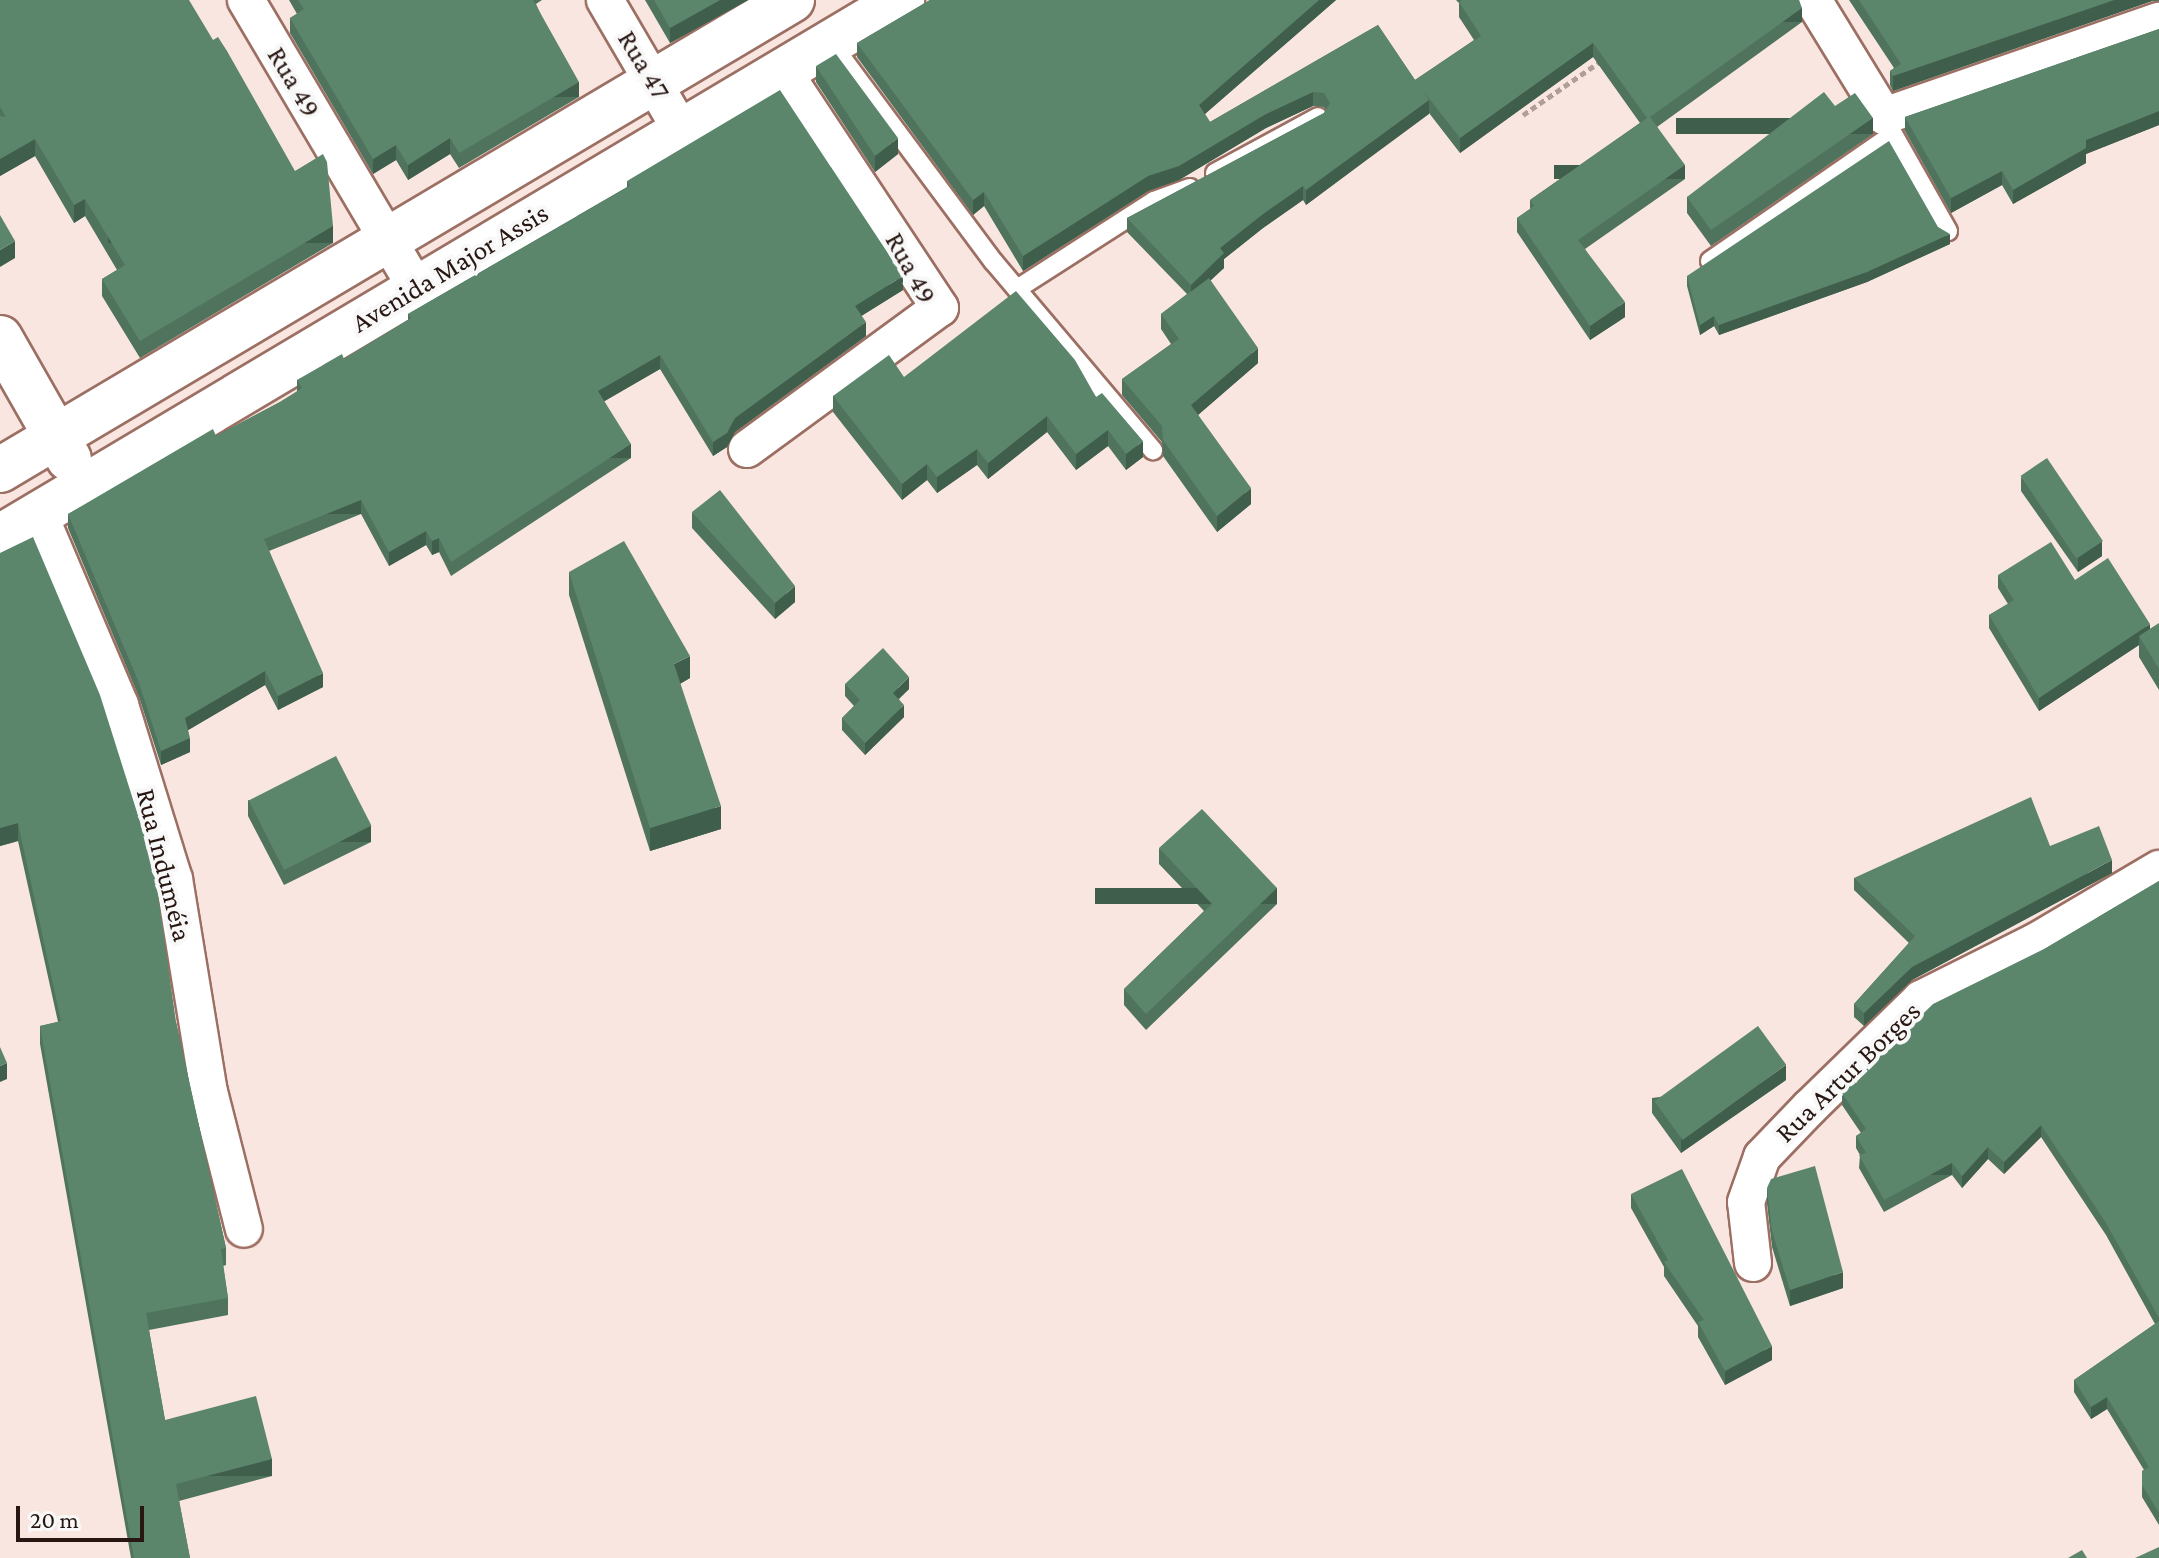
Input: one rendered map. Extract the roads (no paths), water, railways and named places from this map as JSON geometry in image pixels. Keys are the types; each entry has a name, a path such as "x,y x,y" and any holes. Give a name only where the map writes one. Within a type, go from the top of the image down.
{"street":[{"name":"Rua 49","path":"246,0 416,288"},
{"name":"Rua 47","path":"605,0 681,130"},
{"name":"Avenida Major Assis","path":"1,466 792,0"},
{"name":"Avenida Major Assis","path":"0,537 902,0"},
{"path":"1813,0 1888,126 2159,21"},
{"path":"2155,0 2159,9"},
{"name":"Rua 49","path":"747,449 940,308 783,71"},
{"path":"0,338 83,486"},
{"path":"1,466 39,514"},
{"name":"Rua Induméia","path":"39,514 120,705 174,879 209,1092 244,1229"},
{"name":"Rua Artur Borges","path":"1753,1263 1746,1202 1762,1157 1921,999 2035,942 2159,869"}],"lane":[{"path":"831,43 1017,289 1153,450"},
{"path":"1017,289 1154,201 1184,191 1271,139 1318,117"},
{"path":"1710,261 1888,126 1948,231"}]}
